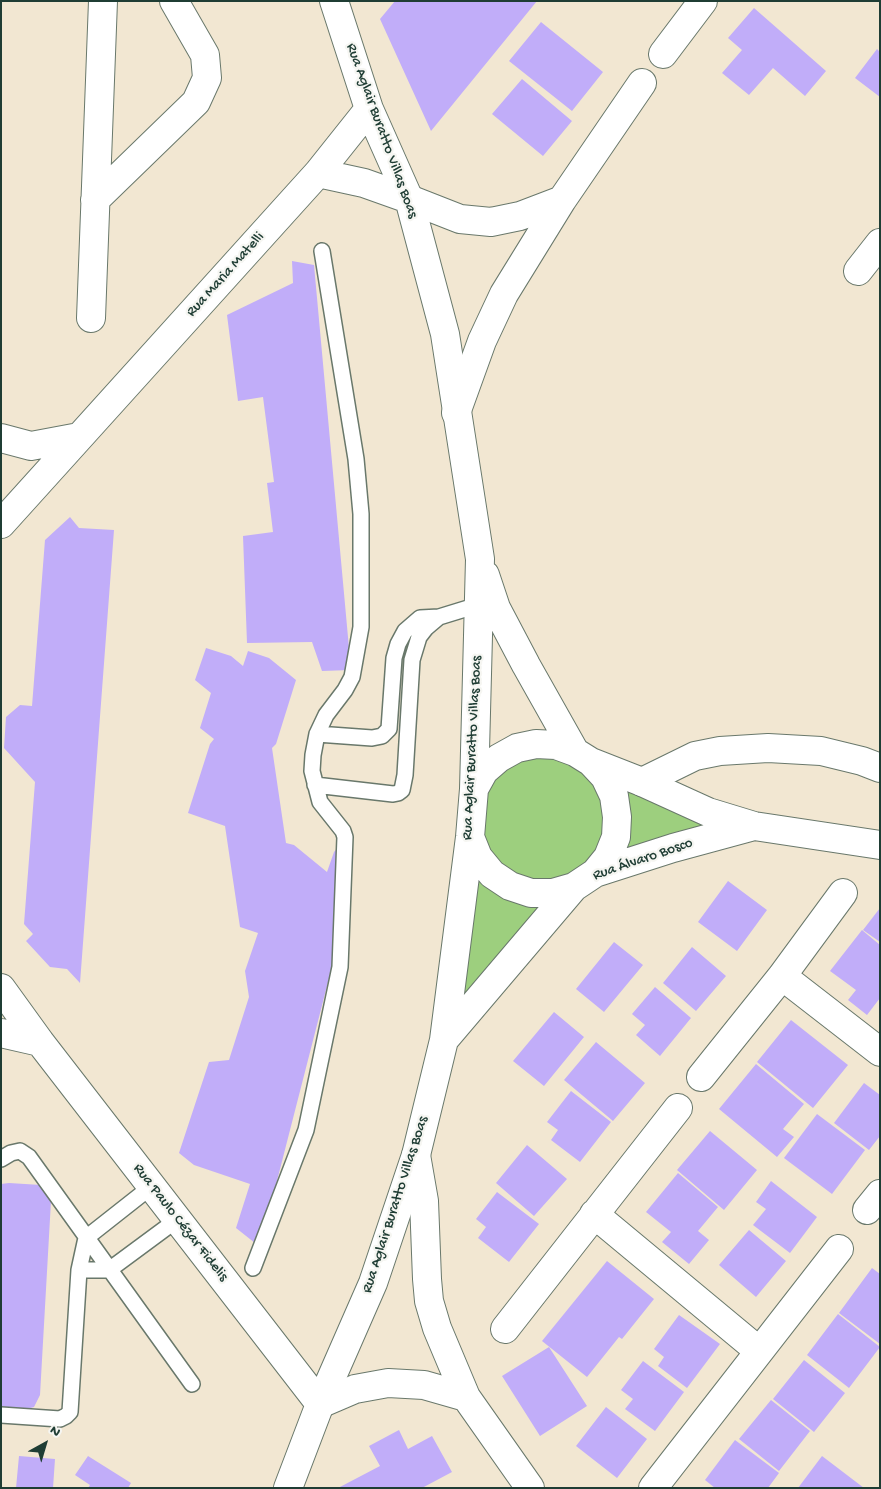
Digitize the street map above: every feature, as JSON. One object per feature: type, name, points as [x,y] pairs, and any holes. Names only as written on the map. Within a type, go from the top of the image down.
[{"type":"main road","points":[[91,318],[103,1]]},
{"type":"main road","points":[[95,200],[196,102],[207,78],[205,55],[174,1]]},
{"type":"main road","points":[[664,54],[704,1]]},
{"type":"main road","name":"Rua Aglair Buratto Villas Boas","points":[[288,1488],[320,1404],[373,1283],[416,1155],[444,1040],[470,837],[474,789],[480,559],[444,334],[408,199],[369,109],[335,2]]},
{"type":"main road","points":[[456,413],[482,341],[504,294],[562,200],[642,84]]},
{"type":"main road","name":"Rua Maria Matelli","points":[[1,524],[318,173],[369,109]]},
{"type":"main road","points":[[318,173],[364,183],[460,219],[491,222],[520,216],[562,200]]},
{"type":"main road","points":[[858,271],[880,243]]},
{"type":"main road","points":[[1,438],[31,446],[79,437]]},
{"type":"main road","points":[[444,1040],[584,880],[608,857],[616,837],[618,817],[614,796],[605,777],[583,757],[526,665],[496,608],[480,559]]},
{"type":"main road","name":"Rua Álvaro Bosco","points":[[474,789],[484,772],[499,758],[517,748],[536,744],[556,745],[708,812],[754,826],[880,845]]},
{"type":"main road","points":[[642,782],[695,756],[768,748],[821,751],[862,761],[880,768]]},
{"type":"main road","name":"Rua Álvaro Bosco","points":[[470,837],[478,857],[492,874],[510,886],[531,893],[553,893],[674,848],[754,826]]},
{"type":"main road","points":[[701,1077],[782,976],[843,893]]},
{"type":"main road","points":[[782,976],[880,1052]]},
{"type":"main road","name":"Rua Paulo Cézar Fidelis","points":[[1,988],[40,1042],[320,1404]]},
{"type":"main road","points":[[1,1033],[40,1042]]},
{"type":"main road","points":[[505,1329],[678,1108]]},
{"type":"main road","points":[[416,1155],[424,1201],[426,1279],[429,1301],[437,1328],[466,1397],[530,1488]]},
{"type":"main road","points":[[594,1214],[759,1352]]},
{"type":"main road","points":[[653,1488],[839,1249]]},
{"type":"main road","points":[[320,1404],[355,1389],[388,1384],[424,1385],[466,1397]]},
{"type":"lane","points":[[253,1268],[306,1130],[340,967],[345,837],[343,830],[320,802],[312,771],[317,734],[329,709],[345,690],[352,677],[361,627],[361,514],[356,459],[322,251]]},
{"type":"lane","points":[[317,734],[372,738],[382,736],[390,729],[394,658],[398,644],[405,631],[413,622],[420,618],[439,617],[478,605]]},
{"type":"lane","points":[[315,785],[394,794],[402,790],[412,660],[419,637],[439,617]]},
{"type":"lane","points":[[394,658],[412,660]]},
{"type":"lane","points":[[1,1159],[11,1153],[20,1151],[29,1156],[192,1384]]},
{"type":"lane","points":[[1,1415],[60,1419],[70,1412],[79,1270],[86,1238],[152,1186]]},
{"type":"lane","points":[[79,1270],[109,1270],[178,1219]]},
{"type":"green space","points":[[558,755],[595,779],[609,821],[594,862],[556,884],[513,878],[484,848],[478,807],[486,787],[516,759]]},
{"type":"green space","points":[[613,777],[730,826],[611,860]]},
{"type":"green space","points":[[476,865],[556,899],[455,1014]]},
{"type":"building","points":[[395,1],[537,1],[431,131],[380,19]]},
{"type":"building","points":[[754,8],[826,71],[805,96],[773,68],[749,95],[722,73],[742,50],[728,38]]},
{"type":"building","points":[[541,22],[603,72],[572,111],[509,61]]},
{"type":"building","points":[[877,49],[880,52],[880,97],[855,78]]},
{"type":"building","points":[[522,79],[572,121],[543,156],[492,114]]},
{"type":"building","points":[[292,261],[314,265],[351,670],[322,671],[312,642],[247,643],[243,536],[273,532],[267,483],[274,482],[263,397],[238,401],[227,315],[293,283]]},
{"type":"building","points":[[70,517],[79,528],[114,530],[80,983],[67,969],[50,967],[26,941],[33,934],[24,924],[35,782],[4,748],[6,717],[20,705],[32,706],[45,540]]},
{"type":"building","points":[[206,648],[231,656],[243,666],[248,651],[269,658],[296,680],[276,744],[272,748],[286,843],[294,845],[327,872],[334,852],[343,841],[338,943],[260,1247],[236,1228],[250,1184],[194,1165],[179,1153],[209,1062],[229,1060],[249,997],[245,971],[258,933],[240,927],[225,826],[188,813],[210,744],[214,739],[200,728],[211,693],[195,680]]},
{"type":"building","points":[[728,881],[767,910],[737,951],[698,922]]},
{"type":"building","points":[[880,908],[880,942],[863,930]]},
{"type":"building","points":[[862,930],[880,945],[880,998],[867,1015],[848,1000],[856,990],[830,971]]},
{"type":"building","points":[[614,942],[643,965],[604,1012],[576,989]]},
{"type":"building","points":[[692,947],[726,976],[696,1011],[663,983]]},
{"type":"building","points":[[655,987],[691,1018],[660,1056],[636,1035],[645,1025],[632,1014]]},
{"type":"building","points":[[554,1012],[584,1037],[544,1086],[513,1061]]},
{"type":"building","points":[[791,1020],[848,1065],[813,1108],[757,1062]]},
{"type":"building","points":[[596,1042],[645,1083],[613,1121],[564,1080]]},
{"type":"building","points":[[756,1064],[804,1104],[783,1129],[794,1137],[777,1157],[719,1109]]},
{"type":"building","points":[[864,1083],[880,1095],[880,1136],[869,1150],[834,1123]]},
{"type":"building","points":[[571,1091],[611,1122],[580,1162],[551,1140],[558,1130],[547,1122]]},
{"type":"building","points":[[817,1114],[865,1150],[832,1194],[784,1158]]},
{"type":"building","points":[[710,1131],[757,1170],[724,1210],[677,1170]]},
{"type":"building","points":[[527,1145],[567,1179],[534,1216],[496,1183]]},
{"type":"building","points":[[678,1173],[718,1207],[698,1231],[709,1240],[689,1264],[662,1242],[671,1232],[646,1212]]},
{"type":"building","points":[[771,1181],[817,1217],[790,1253],[753,1225],[766,1209],[756,1202]]},
{"type":"building","points":[[1,1184],[41,1185],[51,1201],[40,1395],[34,1407],[24,1410],[1,1409]]},
{"type":"building","points":[[497,1192],[539,1224],[509,1262],[478,1238],[486,1227],[476,1219]]},
{"type":"building","points":[[749,1230],[786,1261],[756,1297],[719,1265]]},
{"type":"building","points":[[607,1261],[654,1299],[622,1339],[619,1337],[587,1377],[542,1341]]},
{"type":"building","points":[[872,1268],[880,1274],[880,1344],[839,1313]]},
{"type":"building","points":[[838,1314],[880,1347],[849,1388],[807,1355]]},
{"type":"building","points":[[679,1315],[720,1344],[687,1388],[658,1366],[664,1357],[654,1349]]},
{"type":"building","points":[[549,1347],[587,1406],[540,1436],[502,1376]]},
{"type":"building","points":[[804,1360],[845,1393],[814,1432],[773,1399]]},
{"type":"building","points":[[643,1361],[684,1392],[655,1431],[625,1409],[633,1399],[621,1390]]},
{"type":"building","points":[[771,1400],[810,1431],[779,1471],[739,1439]]},
{"type":"building","points":[[606,1407],[647,1439],[617,1478],[576,1446]]},
{"type":"building","points":[[399,1430],[408,1449],[432,1436],[452,1472],[422,1488],[338,1488],[380,1466],[369,1446]]},
{"type":"building","points":[[735,1440],[779,1473],[768,1488],[715,1488],[705,1480]]},
{"type":"building","points":[[19,1456],[55,1459],[53,1488],[16,1488]]},
{"type":"building","points":[[88,1456],[131,1483],[128,1488],[88,1488],[90,1485],[75,1475]]},
{"type":"building","points":[[822,1456],[864,1488],[798,1488]]}]
